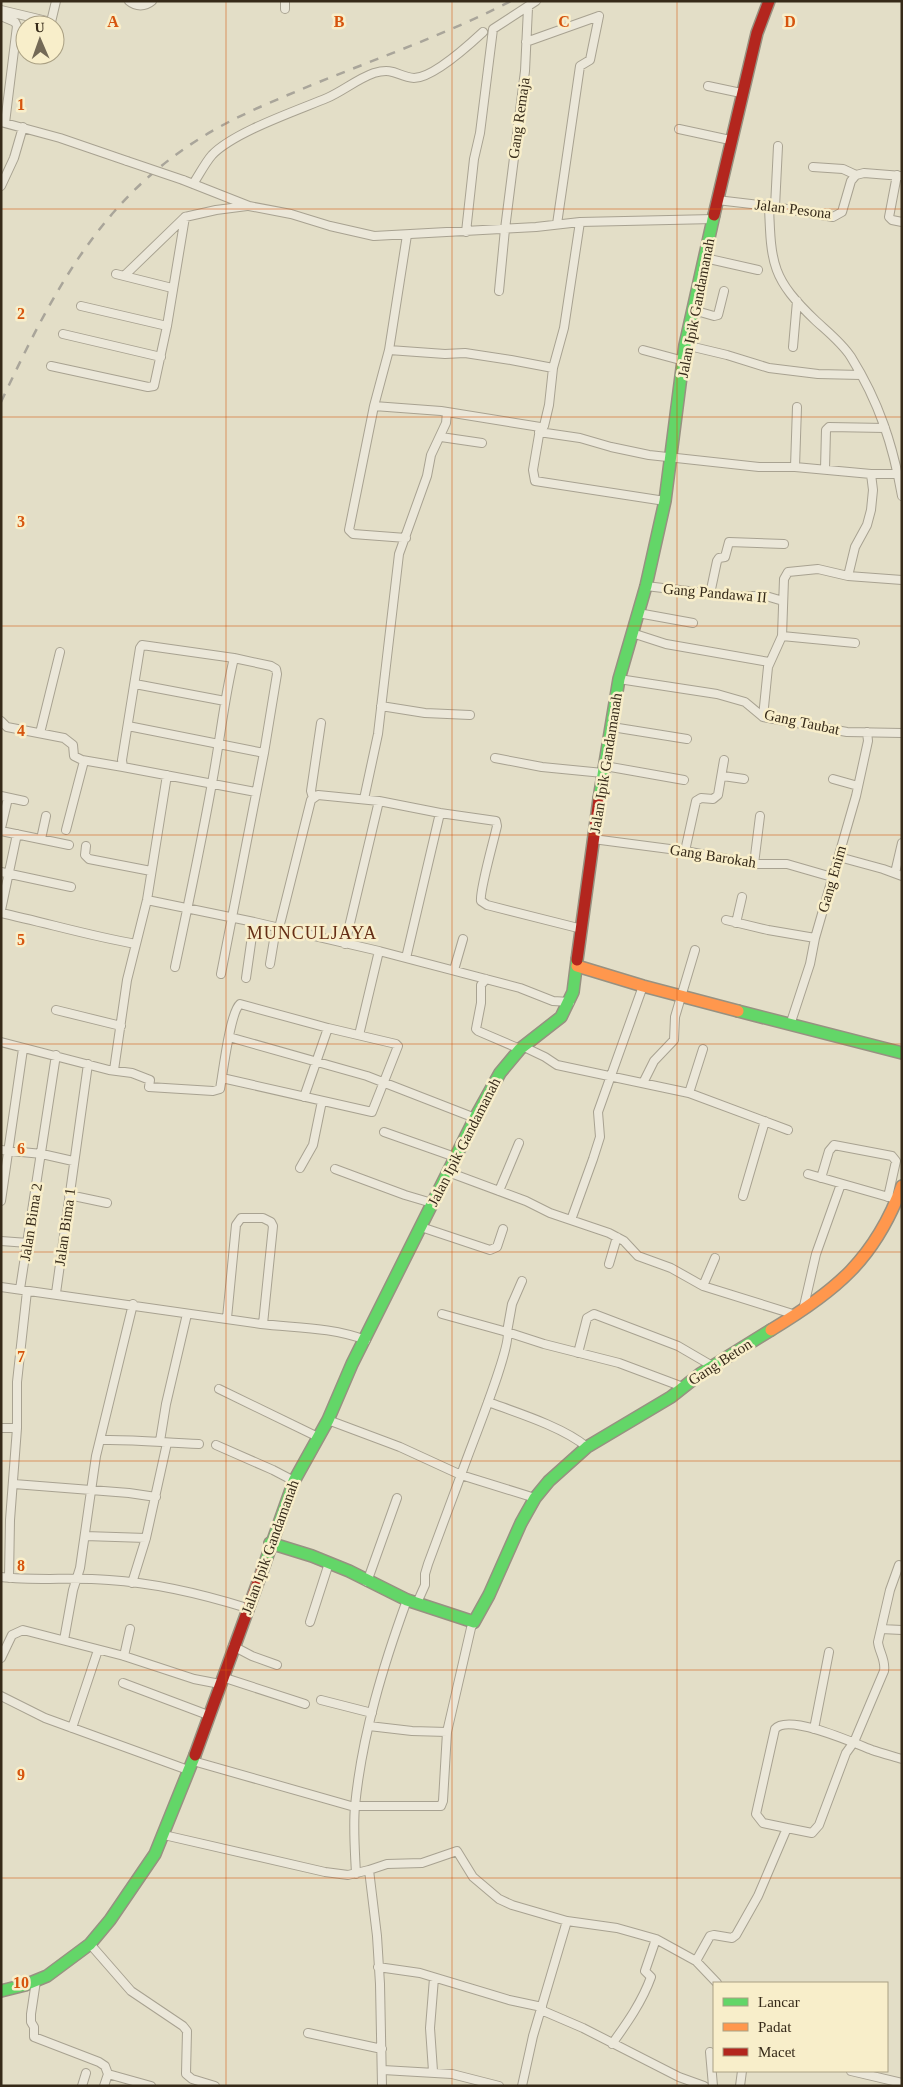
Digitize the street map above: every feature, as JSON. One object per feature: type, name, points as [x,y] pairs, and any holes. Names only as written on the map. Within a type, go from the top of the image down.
[{"type":"street","points":[[1,10],[51,22],[56,1]]},
{"type":"street","points":[[130,1],[139,6],[148,5],[152,1]]},
{"type":"street","points":[[466,232],[473,167],[480,133],[493,29],[528,8],[536,1]]},
{"type":"street","name":"Jalan Ipik Gandamanah","points":[[1,1991],[47,1976],[90,1944],[110,1920],[147,1867],[164,1835],[248,1608],[270,1542],[294,1481],[328,1420],[352,1364],[366,1340],[474,1118],[500,1073],[522,1048],[561,1017],[570,1002],[575,986],[593,840],[619,678],[646,586],[665,502],[685,345],[741,93],[757,33],[769,1]]},
{"type":"street","name":"Gang Remaja","points":[[500,291],[505,229],[525,71],[528,8]]},
{"type":"street","points":[[1,16],[15,22],[17,26],[3,122],[60,138],[183,180],[249,206],[290,214],[374,236],[452,231],[466,232],[580,222],[714,219]]},
{"type":"street","points":[[526,42],[599,16],[590,60],[580,66],[558,224]]},
{"type":"street","points":[[193,184],[212,155],[232,141],[270,122],[330,97],[356,81],[373,74],[387,70],[414,78],[422,76],[456,56],[483,32]]},
{"type":"street","points":[[708,86],[741,93]]},
{"type":"street","points":[[1,186],[8,174],[24,127]]},
{"type":"street","points":[[678,129],[730,140]]},
{"type":"street","points":[[778,146],[772,207],[771,246],[774,265],[784,286],[846,351],[861,375],[873,397],[885,428],[892,449],[902,496]]},
{"type":"street","points":[[813,168],[843,169],[856,175],[864,173],[899,176],[889,214],[892,220],[902,222]]},
{"type":"street","name":"Jalan Pesona","points":[[717,200],[833,217],[842,212],[851,181],[856,175]]},
{"type":"street","points":[[172,288],[120,274],[185,217],[216,210],[249,206]]},
{"type":"street","points":[[51,366],[151,387],[155,384],[168,326],[172,288],[185,217]]},
{"type":"street","points":[[580,222],[564,328],[552,368],[546,424],[539,430],[533,470],[536,481],[665,502]]},
{"type":"street","points":[[406,538],[353,534],[349,530],[374,406],[389,350],[407,235]]},
{"type":"street","points":[[705,258],[758,270]]},
{"type":"street","points":[[693,310],[714,316],[718,315],[724,291]]},
{"type":"street","points":[[793,347],[797,301]]},
{"type":"street","points":[[80,306],[168,326]]},
{"type":"street","points":[[63,334],[162,357]]},
{"type":"street","points":[[685,345],[769,368],[818,374],[861,375]]},
{"type":"street","points":[[389,350],[445,354],[465,353],[552,368]]},
{"type":"street","points":[[644,350],[684,361]]},
{"type":"street","points":[[374,406],[447,412],[572,436],[630,451],[670,457],[759,467],[796,467],[871,474],[896,474]]},
{"type":"street","points":[[796,467],[797,407]]},
{"type":"street","points":[[364,799],[378,734],[399,554],[428,476],[431,455],[446,423],[447,412]]},
{"type":"street","points":[[825,469],[826,430],[828,427],[885,428]]},
{"type":"street","points":[[440,437],[482,443]]},
{"type":"street","points":[[848,576],[855,547],[867,525],[871,510],[873,490],[871,474]]},
{"type":"street","points":[[710,594],[717,561],[719,558],[725,557],[729,542],[784,544]]},
{"type":"street","points":[[763,717],[769,662],[782,636],[784,579],[788,572],[818,569],[848,576],[902,580]]},
{"type":"street","name":"Gang Pandawa II","points":[[646,586],[710,594],[766,596],[783,601]]},
{"type":"street","points":[[638,613],[693,623]]},
{"type":"street","points":[[632,633],[666,644],[769,662]]},
{"type":"street","points":[[782,636],[855,643]]},
{"type":"street","points":[[123,767],[122,760],[142,645],[234,658],[271,666],[277,671],[264,753],[221,974]]},
{"type":"street","points":[[40,733],[60,652]]},
{"type":"street","points":[[175,967],[212,783],[234,658]]},
{"type":"street","name":"Gang Taubat","points":[[619,678],[695,689],[738,700],[751,705],[763,717],[847,732],[902,733]]},
{"type":"street","points":[[135,684],[225,701]]},
{"type":"street","points":[[381,706],[470,716]]},
{"type":"street","points":[[2,723],[69,740],[73,745],[74,756],[84,760],[256,792]]},
{"type":"street","points":[[270,964],[274,940],[279,928],[313,798],[310,791],[321,723]]},
{"type":"street","points":[[128,726],[264,753]]},
{"type":"street","points":[[612,727],[687,738]]},
{"type":"street","name":"Gang Enim","points":[[790,1024],[810,964],[815,938],[858,786],[868,741],[867,732]]},
{"type":"street","points":[[495,758],[542,767],[604,769],[684,780]]},
{"type":"street","points":[[66,830],[84,760]]},
{"type":"street","points":[[685,851],[696,801],[701,798],[710,800],[716,798],[723,776],[724,760]]},
{"type":"street","points":[[114,1070],[122,1026],[127,980],[147,900],[167,775]]},
{"type":"street","points":[[723,776],[744,779]]},
{"type":"street","points":[[833,779],[858,786]]},
{"type":"street","points":[[313,798],[318,795],[364,799],[497,822],[490,859],[480,893],[481,901],[582,929]]},
{"type":"street","points":[[24,801],[4,797],[1,829],[69,845]]},
{"type":"street","points":[[345,944],[379,801]]},
{"type":"street","points":[[406,958],[440,813]]},
{"type":"street","points":[[41,839],[46,816]]},
{"type":"street","points":[[754,864],[760,816]]},
{"type":"street","points":[[17,834],[5,873],[1,912],[69,928],[84,934],[136,944]]},
{"type":"street","name":"Gang Barokah","points":[[593,840],[685,851],[754,864],[787,864],[832,877]]},
{"type":"street","points":[[839,857],[856,860],[898,875],[902,843]]},
{"type":"street","points":[[86,846],[85,856],[89,859],[151,871]]},
{"type":"street","points":[[5,873],[71,887]]},
{"type":"street","points":[[736,923],[742,898]]},
{"type":"street","points":[[147,900],[232,917],[379,951],[520,988],[553,1001],[570,1002]]},
{"type":"street","points":[[726,920],[815,938]]},
{"type":"street","points":[[246,978],[254,922]]},
{"type":"street","points":[[454,970],[463,939]]},
{"type":"street","points":[[643,1083],[654,1061],[674,1040],[674,1023],[695,950]]},
{"type":"street","points":[[359,1035],[379,951]]},
{"type":"street","points":[[577,966],[643,986],[902,1053]]},
{"type":"street","points":[[486,979],[482,985],[476,1029],[478,1032],[545,1057],[557,1066],[689,1093],[788,1130]]},
{"type":"street","points":[[571,1220],[600,1137],[598,1112],[643,986]]},
{"type":"street","points":[[1,1042],[22,1049],[132,1073],[150,1080],[149,1087],[160,1089],[218,1090],[236,1008],[240,1004],[398,1046],[372,1112],[222,1078]]},
{"type":"street","points":[[56,1010],[122,1026]]},
{"type":"street","points":[[304,1097],[328,1028]]},
{"type":"street","points":[[229,1037],[316,1060],[383,1082],[474,1118]]},
{"type":"street","points":[[1,1201],[4,1151],[22,1049]]},
{"type":"street","points":[[689,1093],[703,1049]]},
{"type":"street","name":"Jalan Bima 2","points":[[5,1577],[14,1484],[17,1382],[23,1290],[28,1243],[56,1056]]},
{"type":"street","name":"Jalan Bima 1","points":[[56,1293],[88,1064]]},
{"type":"street","points":[[300,1168],[313,1145],[322,1101]]},
{"type":"street","points":[[743,1196],[765,1121]]},
{"type":"street","points":[[384,1132],[455,1157]]},
{"type":"street","points":[[499,1191],[518,1142]]},
{"type":"street","points":[[808,1174],[821,1178],[841,1184],[893,1199],[896,1161],[892,1156],[834,1145],[829,1151],[821,1178]]},
{"type":"street","points":[[4,1151],[42,1154],[73,1161]]},
{"type":"street","points":[[335,1169],[432,1203]]},
{"type":"street","points":[[448,1172],[617,1237],[638,1256],[671,1268],[703,1286],[796,1314]]},
{"type":"street","points":[[804,1306],[816,1254],[841,1184]]},
{"type":"street","name":"Gang Beton","points":[[474,1622],[489,1595],[520,1523],[535,1498],[549,1481],[587,1447],[671,1397],[700,1374],[714,1367],[796,1314],[804,1306],[829,1292],[858,1266],[884,1229],[893,1199],[902,1186]]},
{"type":"street","points":[[70,1195],[107,1203]]},
{"type":"street","points":[[227,1318],[236,1225],[240,1218],[263,1218],[271,1222],[273,1226],[262,1324]]},
{"type":"street","points":[[421,1227],[490,1250],[497,1247],[502,1229]]},
{"type":"street","points":[[610,1264],[617,1237]]},
{"type":"street","points":[[1,1241],[28,1243]]},
{"type":"street","points":[[703,1286],[716,1258]]},
{"type":"street","points":[[356,1874],[355,1807],[363,1743],[386,1657],[412,1601],[425,1585],[425,1574],[428,1564],[509,1341],[507,1332],[512,1304],[522,1281]]},
{"type":"street","points":[[1,1287],[56,1293],[262,1324],[340,1331],[366,1340]]},
{"type":"street","points":[[64,1640],[85,1536],[90,1491],[100,1440],[133,1304]]},
{"type":"street","points":[[132,1583],[156,1498],[164,1442],[166,1404],[187,1314]]},
{"type":"street","points":[[442,1314],[619,1363],[682,1388]]},
{"type":"street","points":[[578,1353],[588,1318],[594,1314],[678,1346],[714,1367]]},
{"type":"street","points":[[219,1389],[318,1437]]},
{"type":"street","points":[[488,1402],[555,1428],[587,1447]]},
{"type":"street","points":[[328,1420],[400,1447],[461,1475],[535,1498]]},
{"type":"street","points":[[1,1428],[17,1428]]},
{"type":"street","points":[[100,1440],[138,1439],[199,1444]]},
{"type":"street","points":[[216,1445],[294,1481]]},
{"type":"street","points":[[14,1484],[129,1493],[156,1498]]},
{"type":"street","points":[[367,1582],[397,1498]]},
{"type":"street","points":[[85,1536],[146,1538]]},
{"type":"street","points":[[1,1696],[45,1718],[72,1728],[190,1765],[355,1807],[441,1806],[443,1801],[447,1732],[474,1622],[412,1601],[367,1582],[349,1571],[270,1542]]},
{"type":"street","points":[[310,1622],[329,1563]]},
{"type":"street","points":[[899,1565],[890,1590],[878,1648],[885,1664],[884,1671],[854,1742],[846,1753],[815,1832],[763,1823],[756,1814],[775,1729],[784,1724],[814,1729],[854,1742],[870,1749],[902,1759]]},
{"type":"street","points":[[5,1577],[77,1580],[108,1579],[162,1586],[207,1595],[248,1608]]},
{"type":"street","points":[[124,1656],[130,1629]]},
{"type":"street","points":[[881,1629],[902,1630]]},
{"type":"street","points":[[1,1658],[12,1635],[23,1630],[124,1656],[194,1679],[221,1681],[305,1704]]},
{"type":"street","points":[[234,1646],[252,1656],[277,1665]]},
{"type":"street","points":[[72,1728],[98,1650]]},
{"type":"street","points":[[814,1729],[829,1652]]},
{"type":"street","points":[[123,1683],[208,1715]]},
{"type":"street","points":[[321,1700],[372,1712]]},
{"type":"street","points":[[369,1726],[412,1731],[447,1732]]},
{"type":"street","points":[[696,1961],[710,1936],[732,1938],[736,1935],[758,1896],[787,1828]]},
{"type":"street","points":[[164,1835],[230,1849],[303,1868],[356,1874],[382,1864],[422,1863],[456,1851],[460,1854],[473,1877],[499,1899],[566,1925],[617,1928],[696,1961],[716,1982]]},
{"type":"street","points":[[368,1870],[377,1936],[383,2070],[382,2086]]},
{"type":"street","points":[[522,2086],[541,2009],[566,1925]]},
{"type":"street","points":[[90,1944],[131,1991],[183,2026],[187,2032],[186,2074],[192,2079],[215,2086]]},
{"type":"street","points":[[612,2044],[640,2003],[648,1986],[651,1977],[645,1971],[654,1945]]},
{"type":"street","points":[[378,1967],[420,1973],[541,2009],[583,2028],[679,2077],[704,2086]]},
{"type":"street","points":[[433,2072],[430,2028],[434,1978]]},
{"type":"street","points":[[36,1981],[30,2022],[34,2027],[34,2036],[105,2066],[108,2074],[104,2086]]},
{"type":"street","points":[[308,2033],[382,2049]]},
{"type":"street","points":[[710,2052],[713,2086]]},
{"type":"street","points":[[383,2070],[452,2074],[500,2086]]},
{"type":"street","points":[[740,2086],[742,2072]]},
{"type":"street","points":[[855,2072],[902,2083]]},
{"type":"street","points":[[82,2086],[86,2073]]},
{"type":"street","points":[[108,2074],[151,2086]]},
{"type":"railway","points":[[1,402],[42,319],[64,280],[88,244],[116,210],[147,179],[182,150],[223,125],[253,110],[433,37],[511,1]]},
{"type":"traffic: fast","points":[[599,799],[619,679],[646,586],[665,501],[685,345],[714,215]]},
{"type":"traffic: fast","points":[[265,1563],[294,1481],[328,1420],[352,1364],[475,1118],[500,1073],[520,1049],[561,1017],[573,992],[577,960]]},
{"type":"traffic: fast","points":[[738,1011],[902,1053]]},
{"type":"traffic: fast","points":[[270,1543],[312,1556],[349,1571],[407,1600],[474,1622],[489,1595],[521,1523],[535,1498],[549,1481],[587,1447],[671,1397],[700,1374],[771,1330]]},
{"type":"traffic: fast","points":[[1,1991],[25,1985],[47,1976],[90,1944],[110,1920],[155,1854],[195,1755]]},
{"type":"traffic: slow","points":[[577,966],[738,1011]]},
{"type":"traffic: slow","points":[[771,1330],[834,1287],[851,1271],[879,1234],[902,1186]]},
{"type":"traffic: jam","points":[[714,215],[757,33],[769,1]]},
{"type":"traffic: jam","points":[[577,960],[599,799]]},
{"type":"traffic: jam","points":[[195,1755],[265,1563]]},
{"type":"district","name":"MUNCULJAYA","points":[[312,933]]}]
